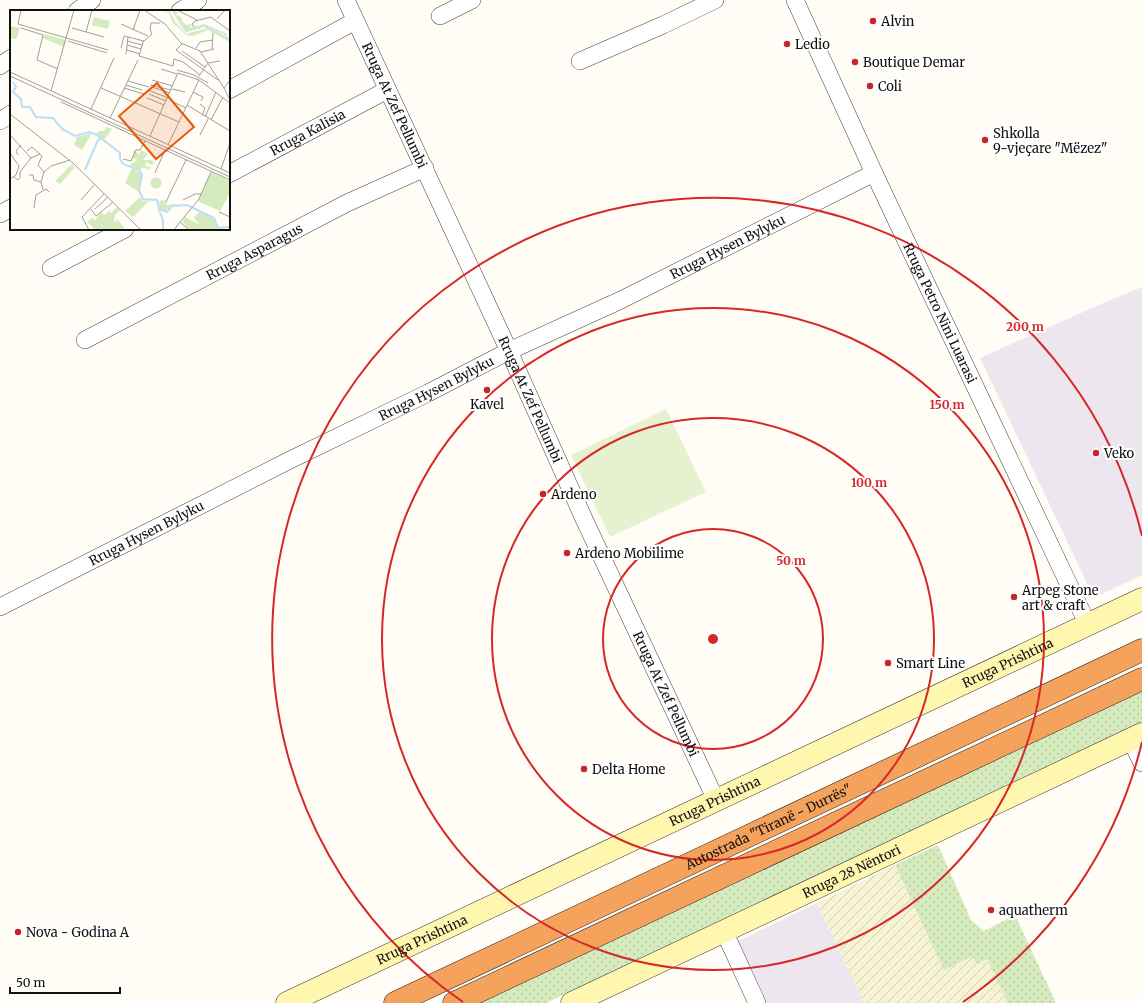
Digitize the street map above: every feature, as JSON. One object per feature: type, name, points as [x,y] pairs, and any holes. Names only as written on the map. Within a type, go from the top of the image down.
[{"type":"highway","name":"Autostrada \"Tiranë - Durrës\"","points":[[395,1003],[1142,650]]},
{"type":"highway","name":"Autostrada \"Tiranë - Durrës\"","points":[[454,1003],[1142,679]]},
{"type":"main road","name":"Rruga Prishtina","points":[[287,1003],[1142,599]]},
{"type":"main road","name":"Rruga 28 Nëntori","points":[[572,1003],[1136,737]]},
{"type":"street","points":[[78,10],[92,0]]},
{"type":"street","points":[[182,10],[198,0]]},
{"type":"street","name":"Rruga At Zef Pellumbi","points":[[346,0],[509,351],[584,519],[716,800]]},
{"type":"street","points":[[440,16],[472,0]]},
{"type":"street","points":[[580,61],[663,25],[715,0]]},
{"type":"street","name":"Rruga Petro Nini Luarasi","points":[[795,0],[874,173],[1088,625]]},
{"type":"street","points":[[230,89],[356,21]]},
{"type":"street","points":[[0,66],[10,59]]},
{"type":"street","name":"Rruga Kalisia","points":[[230,173],[387,90]]},
{"type":"street","points":[[0,121],[10,115]]},
{"type":"street","name":"Rruga Asparagus","points":[[86,340],[347,203],[425,168]]},
{"type":"street","name":"Rruga Hysen Bylyku","points":[[0,607],[509,351],[621,300],[874,173]]},
{"type":"street","points":[[0,214],[10,209]]},
{"type":"street","points":[[51,268],[123,230]]},
{"type":"street","points":[[1136,737],[1142,764]]},
{"type":"street","points":[[724,931],[757,1003]]},
{"type":"shaded area","points":[[1142,287],[1142,575],[1094,598],[980,358]]},
{"type":"shaded area","points":[[895,865],[944,969],[973,956],[987,959],[1008,1003],[864,1003],[817,903]]},
{"type":"shaded area","points":[[817,903],[864,1003],[767,1003],[738,941]]},
{"type":"green space","points":[[666,409],[706,492],[610,537],[571,455]]},
{"type":"green space","points":[[1142,688],[1142,722],[546,1003],[472,1003]]},
{"type":"green space","points":[[938,845],[971,920],[984,931],[1015,915],[1056,1003],[1008,1003],[987,959],[977,964],[973,956],[944,970],[895,865]]},
{"type":"place","name":"Alvin","points":[[873,21]]},
{"type":"place","name":"Ledio","points":[[787,44]]},
{"type":"place","name":"Boutique Demar","points":[[855,62]]},
{"type":"place","name":"Coli","points":[[870,86]]},
{"type":"place","name":"Shkolla 9-vjeçare \"Mëzez\"","points":[[985,140]]},
{"type":"place","name":"Kavel","points":[[487,390]]},
{"type":"place","name":"Veko","points":[[1096,453]]},
{"type":"place","name":"Ardeno","points":[[543,494]]},
{"type":"place","name":"Ardeno Mobilime","points":[[567,553]]},
{"type":"place","name":"Arpeg Stone art & craft","points":[[1014,597]]},
{"type":"place","name":"Smart Line","points":[[888,663]]},
{"type":"place","name":"Delta Home","points":[[584,769]]},
{"type":"place","name":"aquatherm","points":[[991,910]]},
{"type":"place","name":"Nova - Godina A","points":[[18,932]]}]
